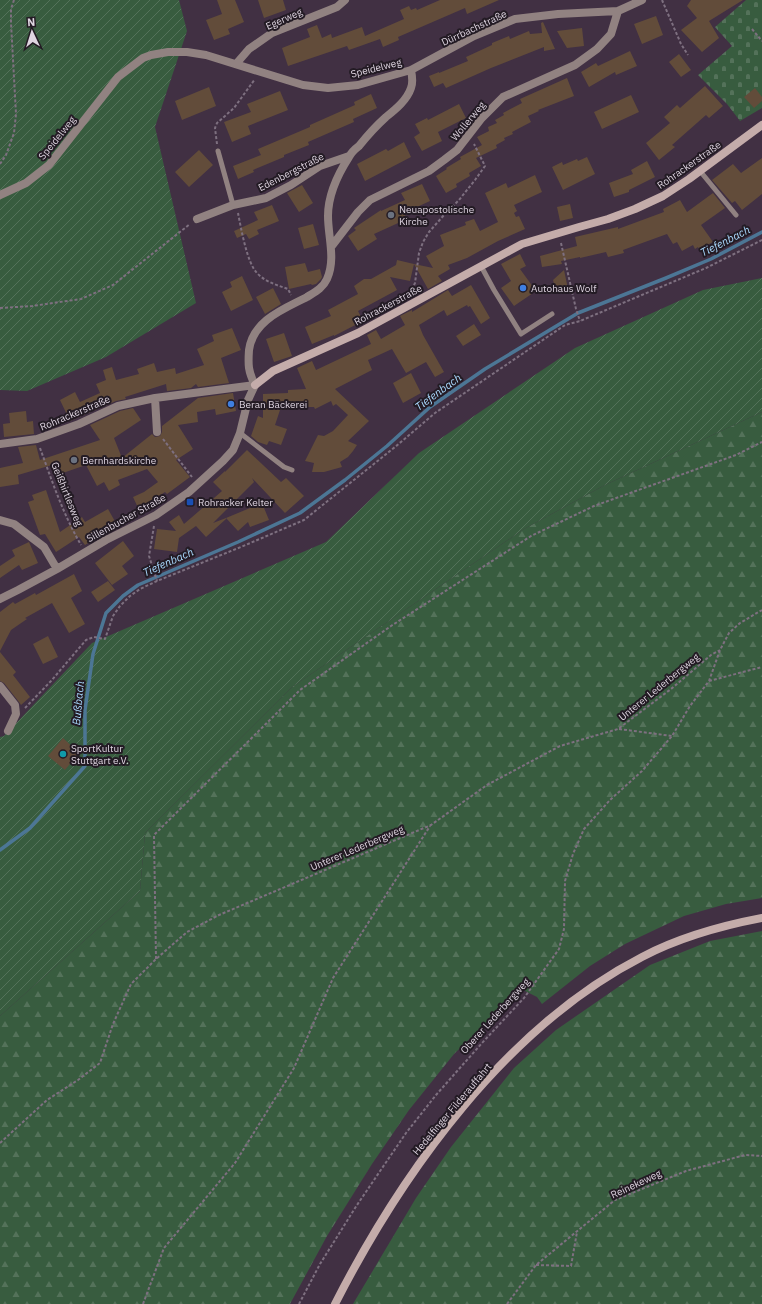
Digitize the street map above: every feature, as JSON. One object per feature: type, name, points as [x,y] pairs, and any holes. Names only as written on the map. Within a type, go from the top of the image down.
[{"type":"main road","name":"Rohrackerstraße","points":[[255,385],[273,371],[358,333],[522,244],[608,219],[663,196],[700,171],[762,125]]},
{"type":"main road","name":"Hedelfinger Filderauffahrt","points":[[335,1304],[367,1245],[396,1199],[442,1133],[498,1069],[543,1024],[609,976],[642,957],[672,943],[705,931],[762,918]]},
{"type":"street","name":"Egerweg","points":[[236,64],[249,49],[272,33],[337,8],[345,0]]},
{"type":"street","name":"Dürrbachstraße","points":[[411,70],[474,36],[514,20],[558,14],[618,11],[642,0]]},
{"type":"street","name":"Wollerweg","points":[[331,247],[358,212],[370,200],[429,171],[457,150],[480,119],[502,97],[575,65],[597,49],[611,34],[618,11]]},
{"type":"street","name":"Speidelweg","points":[[0,195],[26,183],[49,165],[118,77],[143,58],[168,52],[187,52],[206,55],[303,85],[328,88],[358,85],[411,70],[412,87],[404,101],[376,127],[349,156],[333,188],[328,203],[331,247],[330,267],[327,279],[322,287],[267,319],[257,328],[250,346],[248,361],[249,373],[255,385]]},
{"type":"street","name":"Edenbergstraße","points":[[197,219],[234,205],[266,198],[291,185],[320,166],[349,156]]},
{"type":"street","name":"Rohrackerstraße","points":[[0,444],[37,440],[79,424],[118,406],[156,398],[255,385]]},
{"type":"street","name":"Sillenbucher Straße","points":[[0,599],[86,553],[106,540],[156,515],[178,501],[233,450],[240,433],[248,400],[255,385]]},
{"type":"street","points":[[156,398],[157,432]]},
{"type":"street","points":[[0,520],[14,524],[44,547],[57,569]]},
{"type":"street","points":[[0,686],[15,705],[16,714],[8,732]]},
{"type":"lane","points":[[218,151],[234,205]]},
{"type":"lane","points":[[700,171],[736,215]]},
{"type":"lane","points":[[481,266],[494,290],[522,334],[552,314]]},
{"type":"lane","points":[[240,433],[284,467],[292,470]]},
{"type":"path","points":[[0,164],[6,155],[14,133],[16,114],[11,23],[11,9],[14,0]]},
{"type":"path","points":[[662,0],[681,44],[688,54]]},
{"type":"path","points":[[752,29],[762,41]]},
{"type":"path","points":[[218,151],[215,128],[217,123],[234,108],[260,72]]},
{"type":"path","points":[[393,314],[400,297],[412,289],[415,283],[419,253],[429,232],[459,200],[485,166],[469,135]]},
{"type":"path","points":[[234,205],[252,266],[265,280],[288,289],[294,304]]},
{"type":"path","points":[[0,308],[32,306],[81,299],[113,285],[197,219]]},
{"type":"path","points":[[559,232],[580,321]]},
{"type":"path","points":[[16,714],[23,711],[86,640],[94,637],[105,639],[113,616],[120,606],[135,593],[157,581],[304,520],[435,413],[565,325],[580,321],[706,268],[762,240]]},
{"type":"path","points":[[157,432],[198,484]]},
{"type":"path","name":"Geißhirtlesweg","points":[[37,440],[60,502],[71,527],[86,553]]},
{"type":"path","points":[[156,959],[154,835],[300,690],[398,622],[530,536],[594,506],[736,455],[762,442]]},
{"type":"path","points":[[156,515],[149,556],[157,581]]},
{"type":"path","name":"Unterer Lederbergweg","points":[[0,1143],[47,1100],[78,1080],[100,1063],[113,1024],[131,984],[156,959],[187,932],[219,914],[431,825],[487,785],[560,746],[618,729],[720,650],[729,633],[740,623],[762,610]]},
{"type":"path","name":"Oberer Lederbergweg","points":[[299,1304],[320,1264],[357,1205],[406,1132],[436,1095],[524,998],[558,949],[564,928],[565,881],[573,854],[584,829],[610,800],[642,771],[672,736],[690,706],[709,681],[720,650]]},
{"type":"path","points":[[709,681],[762,667]]},
{"type":"path","points":[[618,729],[672,736]]},
{"type":"path","points":[[143,1304],[164,1248],[235,1163],[294,1068],[333,978],[431,825]]},
{"type":"path","name":"Reinekeweg","points":[[507,1304],[536,1264],[615,1200],[686,1170],[745,1155],[762,1156]]},
{"type":"path","points":[[536,1264],[571,1266],[577,1231]]},
{"type":"green space","points":[[0,0],[179,0],[187,31],[155,127],[196,303],[106,357],[27,391],[0,390]]},
{"type":"green space","points":[[746,0],[762,0],[762,108],[740,121],[727,104],[698,75],[732,46],[715,27]]},
{"type":"green space","points":[[762,278],[762,412],[605,485],[524,529],[292,687],[145,833],[140,891],[0,1016],[0,737],[4,736],[92,643],[326,542],[419,453],[575,348],[703,290]]},
{"type":"green space","points":[[762,412],[762,898],[726,904],[684,916],[625,944],[590,966],[542,1004],[537,997],[521,989],[454,1054],[409,1110],[372,1164],[327,1236],[290,1304],[0,1304],[0,1016],[140,891],[145,833],[292,687],[524,529],[605,485]]},
{"type":"green space","points":[[762,931],[762,1304],[353,1304],[416,1198],[451,1147],[514,1068],[556,1030],[650,965],[710,941]]},
{"type":"building","points":[[217,0],[235,0],[244,22],[228,29],[230,34],[214,40],[206,20],[222,14]]},
{"type":"building","points":[[258,0],[283,0],[286,10],[264,18]]},
{"type":"building","points":[[440,0],[499,0],[467,14],[465,8],[398,37],[399,40],[383,47],[380,39],[349,50],[347,46],[288,66],[282,48],[310,37],[307,29],[317,25],[322,38],[331,34],[332,38],[362,27],[365,36],[404,19],[400,10],[409,6],[411,10],[416,8],[417,10]]},
{"type":"building","points":[[691,0],[743,0],[709,21],[719,38],[702,52],[681,30],[697,18],[687,6]]},
{"type":"building","points":[[656,16],[663,35],[642,44],[634,24]]},
{"type":"building","points":[[543,22],[555,49],[544,51],[544,47],[446,88],[443,83],[434,87],[429,76],[468,61],[466,57],[509,36],[510,39],[529,31],[530,34],[542,33],[541,23]]},
{"type":"building","points":[[582,28],[584,46],[567,48],[557,31]]},
{"type":"building","points":[[630,51],[637,66],[616,75],[615,72],[589,87],[581,72],[596,63],[598,66]]},
{"type":"building","points":[[679,54],[691,70],[681,77],[669,62]]},
{"type":"building","points":[[567,78],[574,96],[538,110],[539,111],[528,116],[531,122],[504,138],[505,140],[496,145],[497,148],[476,158],[481,166],[469,173],[470,176],[456,184],[457,187],[446,193],[436,176],[461,159],[460,157],[482,145],[477,137],[489,131],[488,127],[497,123],[495,120],[504,115],[503,113],[522,103],[520,99]]},
{"type":"building","points":[[705,86],[723,106],[709,118],[706,115],[672,145],[675,147],[659,160],[646,143],[670,123],[664,117],[677,105],[680,108]]},
{"type":"building","points":[[209,87],[216,106],[182,120],[175,101]]},
{"type":"building","points":[[755,88],[762,97],[762,101],[754,108],[744,97]]},
{"type":"building","points":[[280,91],[288,110],[248,126],[251,134],[232,142],[224,122],[251,112],[247,104]]},
{"type":"building","points":[[371,94],[377,108],[353,119],[354,122],[308,142],[309,145],[284,155],[284,157],[253,170],[254,172],[238,179],[233,166],[261,155],[258,149],[310,127],[310,125],[355,105],[354,102]]},
{"type":"building","points":[[631,95],[639,112],[602,129],[594,112]]},
{"type":"building","points":[[459,104],[466,118],[438,132],[442,141],[422,151],[414,137],[420,133],[415,124],[427,118],[428,120]]},
{"type":"building","points":[[404,142],[411,157],[365,181],[357,164],[386,149],[388,151]]},
{"type":"building","points":[[199,150],[213,165],[189,187],[175,172]]},
{"type":"building","points":[[587,157],[595,174],[563,190],[552,167],[562,162],[563,165],[577,159],[578,161]]},
{"type":"building","points":[[762,158],[762,194],[742,210],[735,201],[732,203],[712,180],[733,164],[741,173]]},
{"type":"building","points":[[647,161],[655,177],[629,190],[629,192],[614,197],[609,183],[633,174],[631,170]]},
{"type":"building","points":[[535,175],[542,192],[514,205],[517,211],[514,213],[516,217],[519,216],[525,229],[498,241],[467,258],[448,265],[450,269],[438,276],[442,281],[428,289],[414,264],[433,268],[426,256],[444,246],[440,235],[466,225],[465,222],[474,219],[480,231],[498,222],[485,193],[506,183],[508,188]]},
{"type":"building","points":[[422,184],[430,201],[404,213],[407,219],[374,234],[377,239],[358,251],[348,236],[356,230],[354,228],[381,210],[405,200],[401,193]]},
{"type":"building","points":[[302,185],[313,203],[299,212],[287,193]]},
{"type":"building","points":[[713,193],[725,208],[701,225],[713,242],[699,249],[698,247],[695,249],[693,245],[682,251],[677,242],[673,244],[667,234],[623,250],[624,253],[608,257],[606,252],[561,261],[562,264],[542,267],[540,256],[577,246],[575,237],[618,227],[618,229],[664,212],[663,209],[680,200],[687,212]]},
{"type":"building","points":[[570,204],[573,218],[560,221],[557,207]]},
{"type":"building","points":[[272,205],[279,221],[257,230],[259,234],[249,239],[246,234],[237,238],[234,231],[258,220],[254,212]]},
{"type":"building","points":[[313,224],[319,245],[304,249],[298,228]]},
{"type":"building","points":[[520,254],[526,266],[520,269],[536,291],[514,306],[501,288],[511,281],[501,264]]},
{"type":"building","points":[[397,260],[414,264],[410,281],[390,277],[397,290],[358,311],[363,321],[334,336],[312,344],[305,327],[331,316],[328,310],[358,294],[354,286],[364,279],[371,279],[396,265]]},
{"type":"building","points":[[305,263],[308,272],[320,269],[321,279],[316,284],[289,289],[285,267]]},
{"type":"building","points":[[564,270],[568,289],[556,291],[553,280]]},
{"type":"building","points":[[242,276],[253,300],[231,311],[222,292],[232,287],[230,282]]},
{"type":"building","points":[[471,285],[490,318],[481,324],[470,306],[468,307],[467,305],[447,316],[444,310],[419,325],[444,372],[435,377],[426,362],[406,373],[392,349],[368,360],[372,370],[335,389],[369,421],[348,441],[357,445],[348,457],[340,462],[342,467],[324,472],[312,472],[314,463],[305,461],[318,435],[324,436],[333,431],[348,415],[336,404],[333,406],[331,401],[315,409],[314,407],[286,407],[286,410],[280,410],[275,425],[287,429],[281,445],[269,441],[267,445],[258,442],[251,436],[258,416],[263,418],[263,394],[288,393],[288,390],[306,389],[297,368],[312,361],[316,370],[371,344],[367,335],[376,330],[381,339],[405,325],[400,316],[412,310],[412,312],[448,290],[452,296]]},
{"type":"building","points":[[273,288],[281,304],[265,314],[256,297]]},
{"type":"building","points":[[474,324],[481,335],[463,346],[456,336]]},
{"type":"building","points":[[232,328],[241,350],[221,358],[229,383],[198,387],[196,384],[191,388],[167,391],[166,384],[125,397],[126,399],[116,401],[70,421],[60,400],[75,392],[80,402],[100,393],[96,384],[106,380],[103,370],[112,367],[116,380],[139,374],[137,369],[154,363],[157,372],[175,368],[176,374],[204,365],[197,349],[214,341],[212,335]]},
{"type":"building","points":[[284,333],[292,356],[274,362],[266,339]]},
{"type":"building","points":[[411,373],[421,393],[403,403],[393,383]]},
{"type":"building","points":[[233,393],[236,411],[216,415],[215,409],[197,412],[198,422],[178,425],[193,449],[176,460],[190,477],[167,494],[165,492],[151,501],[153,504],[140,512],[133,497],[144,492],[158,482],[147,469],[118,480],[120,485],[109,491],[104,482],[97,486],[86,465],[60,474],[59,471],[55,472],[52,465],[18,475],[19,484],[0,487],[0,468],[23,463],[18,447],[36,445],[40,460],[100,440],[90,425],[120,411],[133,408],[141,420],[114,438],[122,458],[152,434],[155,437],[160,436],[162,426],[198,398]]},
{"type":"building","points":[[26,411],[27,422],[33,421],[34,434],[4,437],[3,424],[10,423],[9,413]]},
{"type":"building","points":[[247,450],[281,482],[286,478],[304,496],[285,513],[252,478],[254,482],[213,523],[226,519],[206,537],[196,526],[179,538],[177,552],[154,549],[157,529],[176,531],[169,522],[179,515],[184,524],[222,491],[213,482]]},
{"type":"building","points":[[46,490],[60,532],[82,517],[85,522],[108,509],[117,525],[95,537],[96,538],[85,545],[79,537],[56,552],[45,534],[40,535],[28,502],[34,500],[32,495]]},
{"type":"building","points":[[262,503],[269,520],[250,527],[248,522],[238,531],[226,518]]},
{"type":"building","points":[[123,541],[134,556],[122,566],[128,574],[112,585],[95,563]]},
{"type":"building","points":[[29,542],[38,563],[22,570],[19,565],[0,578],[0,566],[15,556],[12,550]]},
{"type":"building","points":[[74,574],[82,591],[71,598],[85,624],[69,633],[52,603],[25,618],[27,619],[11,630],[0,651],[0,612],[13,602],[15,604],[35,593],[36,595]]},
{"type":"building","points":[[108,581],[115,590],[98,602],[91,592]]},
{"type":"building","points":[[48,636],[58,657],[43,664],[33,644]]},
{"type":"building","points":[[0,652],[16,672],[13,675],[30,697],[21,705],[4,683],[0,681]]},
{"type":"building","name":"SportKultur Stuttgart e.V.","points":[[63,738],[79,753],[65,770],[48,756]]},
{"type":"waterway","name":"Tiefenbach","points":[[0,850],[30,828],[85,766],[85,710],[93,654],[106,613],[123,596],[138,585],[238,542],[300,513],[345,480],[387,446],[430,407],[485,369],[578,313],[711,259],[762,232]]},
{"type":"place","name":"Neuapostolische Kirche","points":[[391,215]]},
{"type":"place","name":"Autohaus Wolf","points":[[523,288]]},
{"type":"place","name":"Beran Bäckerei","points":[[231,404]]},
{"type":"place","name":"Bernhardskirche","points":[[74,460]]},
{"type":"place","name":"Rohracker Kelter","points":[[190,502]]},
{"type":"place","name":"SportKultur Stuttgart e.V.","points":[[63,754]]},
{"type":"water label","name":"Bußbach","points":[[78,703]]}]
